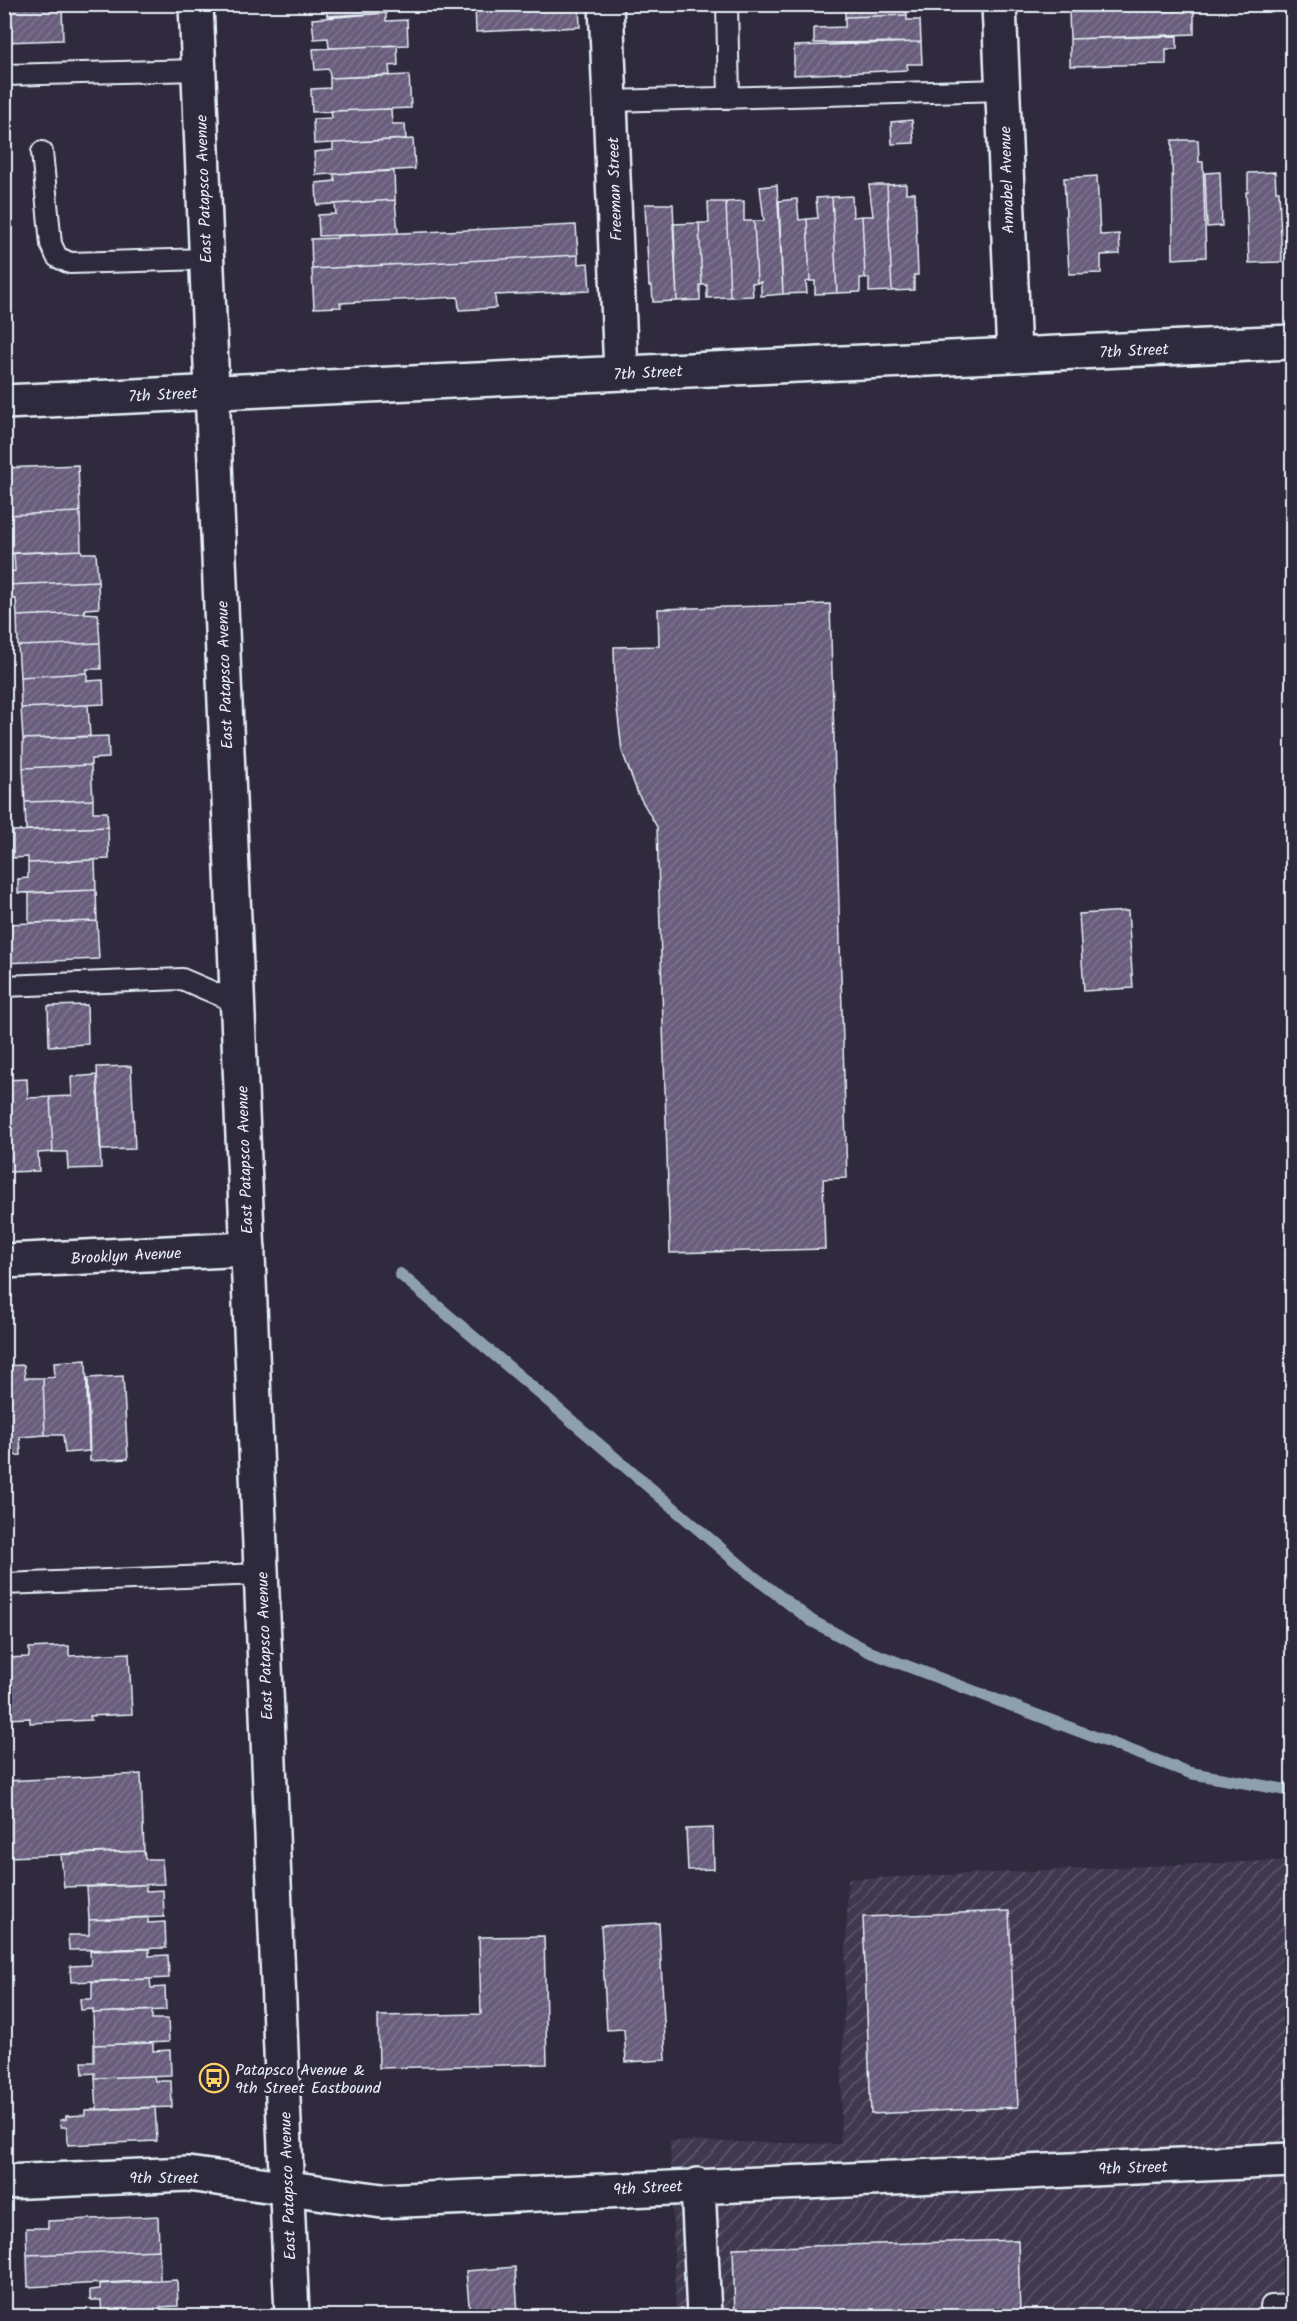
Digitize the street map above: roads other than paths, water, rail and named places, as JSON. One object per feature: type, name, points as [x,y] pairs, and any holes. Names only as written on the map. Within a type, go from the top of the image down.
[{"type":"street","name":"East Patapsco Avenue","points":[[196,4],[292,2316]]},
{"type":"street","name":"Freeman Street","points":[[606,4],[621,373]]},
{"type":"street","name":"Annabel Avenue","points":[[999,4],[1014,355]]},
{"type":"street","name":"7th Street","points":[[4,402],[1293,342]]},
{"type":"street","name":"Brooklyn Avenue","points":[[4,1261],[248,1249]]},
{"type":"street","name":"9th Street","points":[[4,2182],[188,2174],[382,2201],[1293,2160]]},
{"type":"street","points":[[698,2185],[704,2316]]},
{"type":"lane","points":[[727,4],[729,98]]},
{"type":"lane","points":[[4,75],[198,70]]},
{"type":"lane","points":[[610,101],[1003,90]]},
{"type":"lane","points":[[42,152],[51,244],[57,257],[70,263],[206,259]]},
{"type":"lane","points":[[4,986],[182,979],[238,1003]]},
{"type":"lane","points":[[4,1584],[261,1575]]},
{"type":"lane","points":[[1272,2306],[1293,2305]]},
{"type":"waterway","points":[[400,1274],[753,1576],[812,1621],[870,1652],[1190,1773],[1292,1791]]},
{"type":"place","name":"Patapsco Avenue & 9th Street Eastbound","points":[[214,2078]]}]
